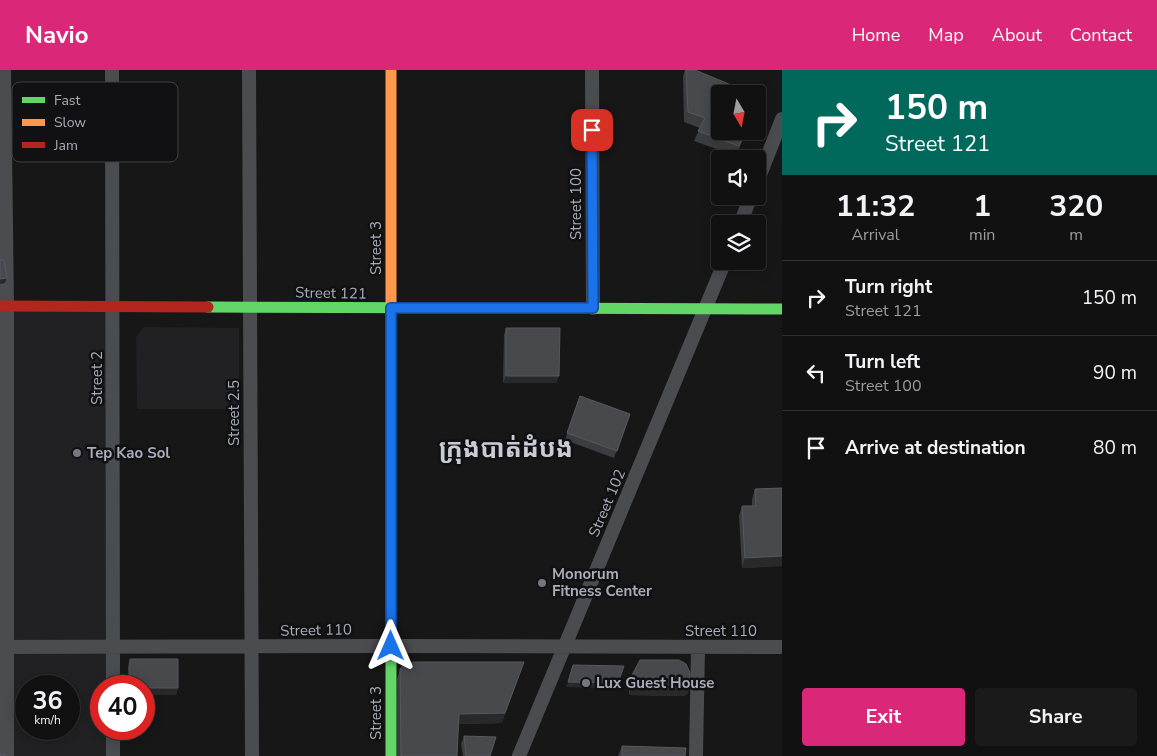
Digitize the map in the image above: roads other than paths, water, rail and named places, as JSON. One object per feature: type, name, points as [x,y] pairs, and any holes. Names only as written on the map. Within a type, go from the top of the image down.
[{"type":"street","points":[[4,70],[3,647],[7,756]]},
{"type":"street","name":"Street 2.5","points":[[249,70],[252,756]]},
{"type":"street","name":"Street 3","points":[[390,70],[391,756]]},
{"type":"street","name":"Street 100","points":[[592,70],[593,308]]},
{"type":"street","points":[[766,160],[782,119]]},
{"type":"street","name":"Street 2","points":[[112,162],[113,675]]},
{"type":"street","name":"Street 102","points":[[519,756],[721,270]]},
{"type":"street","name":"Street 121","points":[[4,306],[782,309]]},
{"type":"street","name":"Street 110","points":[[3,647],[782,647]]},
{"type":"street","points":[[696,756],[698,647]]},
{"type":"street","points":[[113,740],[113,756]]},
{"type":"place","name":"Tep Kao Sol","points":[[77,453]]},
{"type":"place","name":"Monorum Fitness Center","points":[[542,583]]},
{"type":"place","name":"Lux Guest House","points":[[586,683]]},
{"type":"district","name":"ក្រុងបាត់ដំបង","points":[[506,448]]}]
